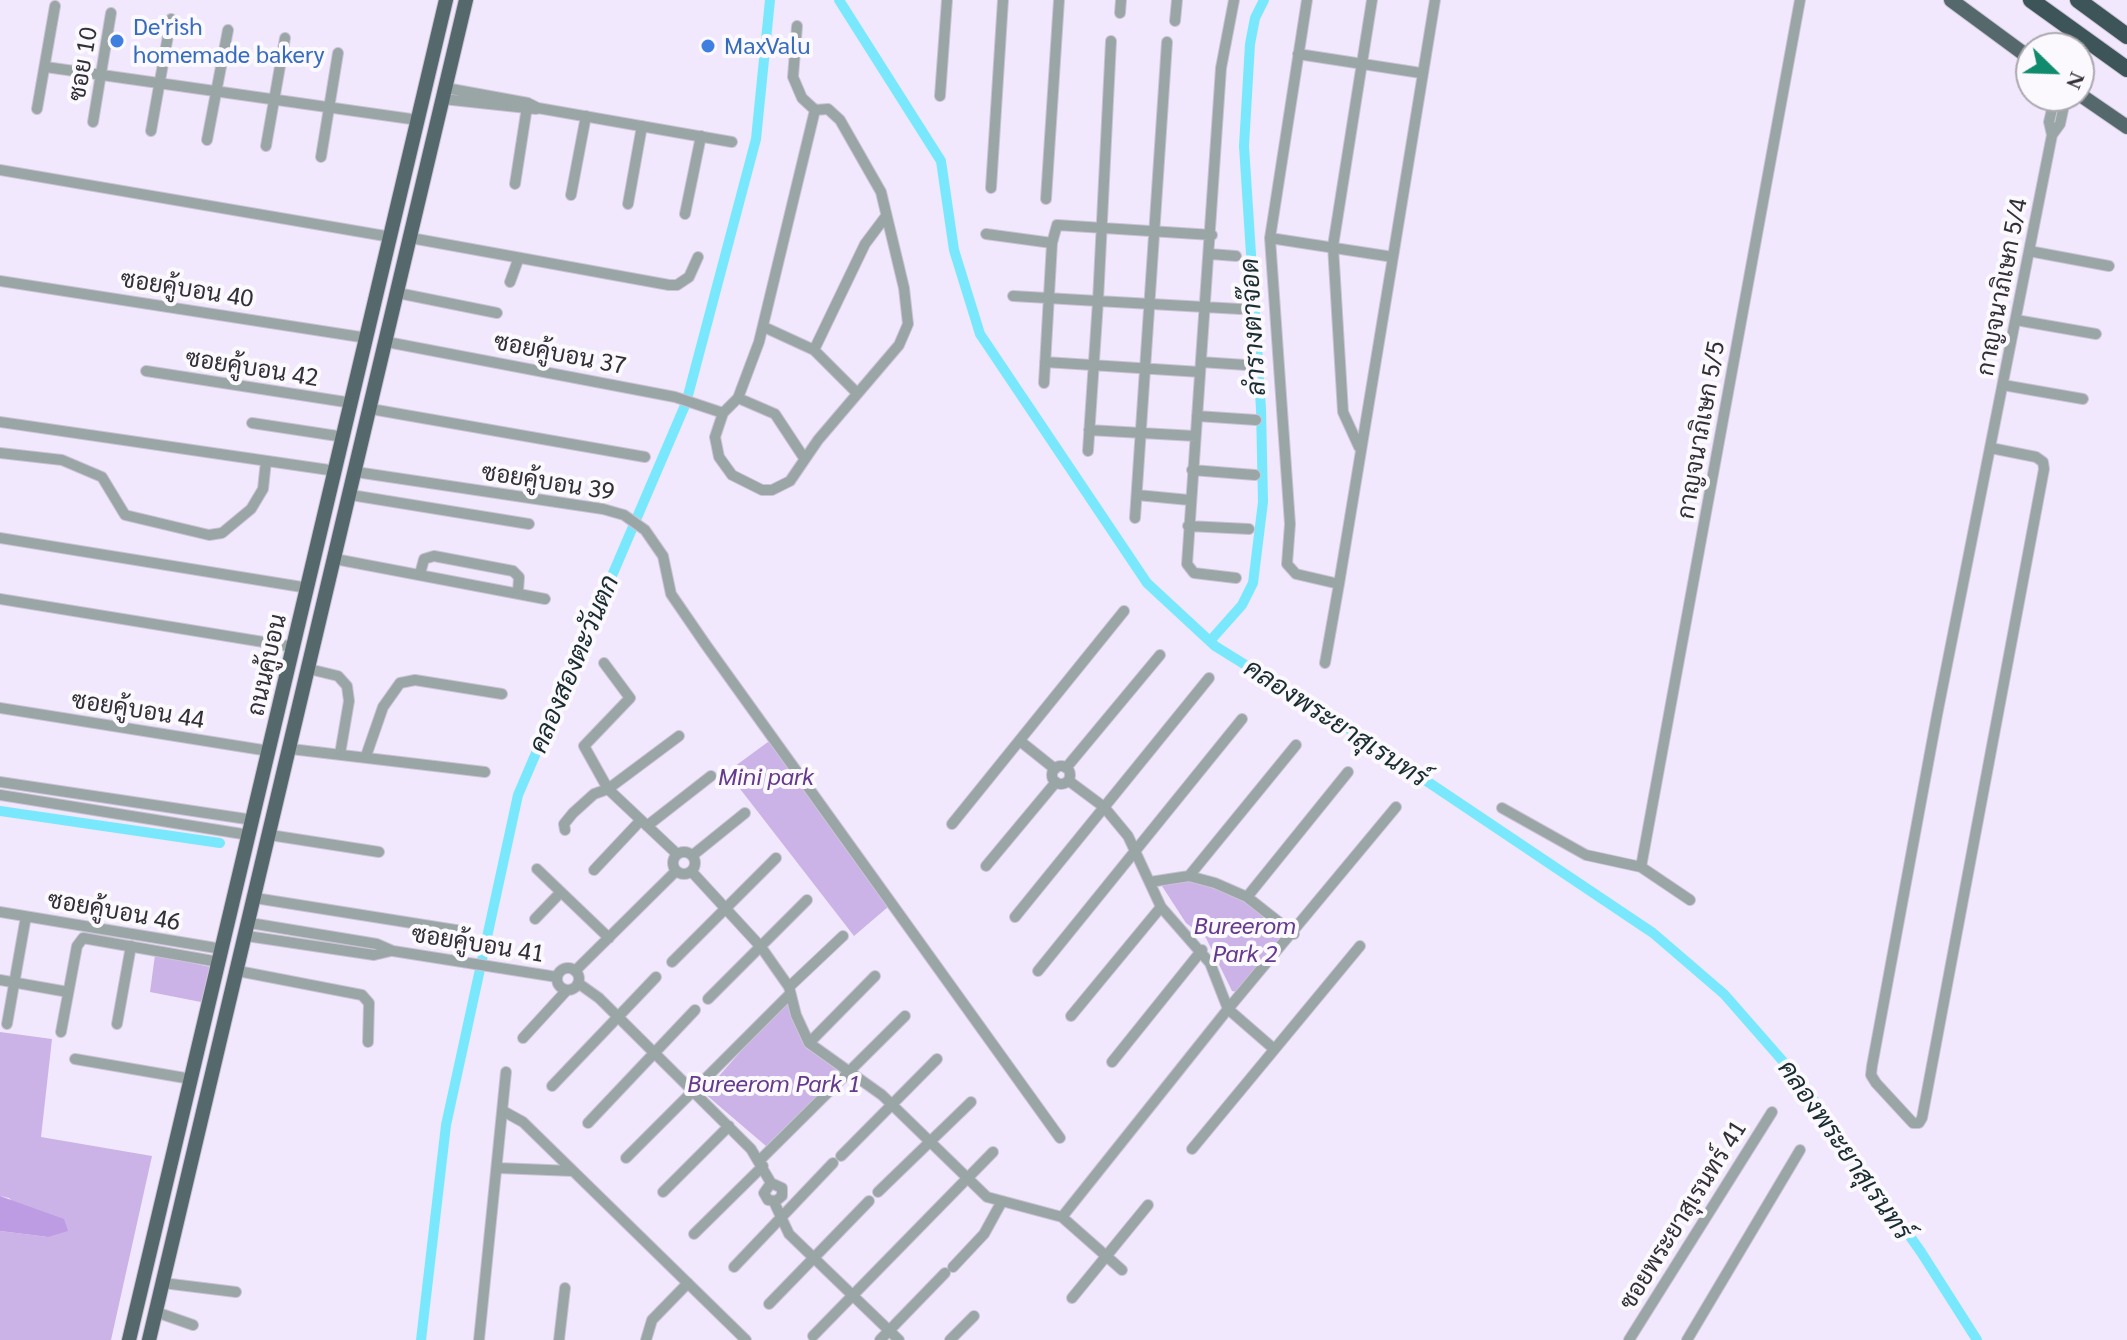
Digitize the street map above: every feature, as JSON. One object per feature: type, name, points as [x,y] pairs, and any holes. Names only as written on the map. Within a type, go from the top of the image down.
[{"type":"highway","points":[[2031,0],[2127,69]]},
{"type":"highway","points":[[2078,0],[2127,36]]},
{"type":"main road","name":"ถนนคู้บอน","points":[[129,1340],[446,0]]},
{"type":"main road","name":"ถนนคู้บอน","points":[[149,1340],[466,0]]},
{"type":"main road","points":[[1951,0],[2015,47]]},
{"type":"main road","points":[[2095,105],[2127,127]]},
{"type":"street","points":[[940,96],[947,0]]},
{"type":"street","points":[[991,188],[1003,0]]},
{"type":"street","points":[[1046,199],[1059,0]]},
{"type":"street","points":[[1120,13],[1121,0]]},
{"type":"street","points":[[1175,21],[1177,0]]},
{"type":"street","points":[[1234,0],[1221,68],[1212,235],[1189,500],[1188,569],[1200,574],[1236,578]]},
{"type":"street","points":[[1307,0],[1270,238],[1290,524],[1287,564],[1296,574],[1339,584]]},
{"type":"street","points":[[1360,448],[1343,412],[1333,246],[1372,0]]},
{"type":"street","points":[[1325,663],[1435,0]]},
{"type":"street","name":"กาญจนาภิเษก 5/5","points":[[1641,867],[1800,0]]},
{"type":"street","points":[[37,109],[55,6]]},
{"type":"street","name":"ซอย 10","points":[[93,122],[111,13]]},
{"type":"street","points":[[151,131],[171,19]]},
{"type":"street","points":[[797,26],[795,85],[802,98],[815,110],[828,109],[840,120],[875,179],[904,288],[908,324],[899,345],[804,458],[790,481],[772,490],[739,481],[724,466],[716,447],[723,413],[738,398],[764,327],[815,110]]},
{"type":"street","points":[[207,140],[228,30]]},
{"type":"street","points":[[266,146],[285,38]]},
{"type":"street","points":[[1088,451],[1111,41]]},
{"type":"street","points":[[1135,518],[1167,42]]},
{"type":"street","points":[[321,157],[338,53]]},
{"type":"street","points":[[1298,54],[1421,73]]},
{"type":"street","points":[[46,67],[418,120]]},
{"type":"street","points":[[444,94],[732,142]]},
{"type":"street","points":[[515,184],[531,107]]},
{"type":"street","name":"กาญจนาภิเษก 5/4","points":[[1991,448],[2036,457],[2043,462],[2044,469],[1922,1118],[1919,1123],[1913,1123],[1876,1083],[1871,1075],[1872,1066],[2003,385],[2052,135],[2049,122],[2051,112]]},
{"type":"street","name":"กาญจนาภิเษก 5/4","points":[[2052,135],[2060,124],[2063,112]]},
{"type":"street","points":[[571,195],[586,116]]},
{"type":"street","points":[[628,204],[642,126]]},
{"type":"street","points":[[685,214],[701,136]]},
{"type":"street","points":[[0,170],[391,237]]},
{"type":"street","points":[[814,350],[865,244],[886,216]]},
{"type":"street","points":[[1044,383],[1052,243],[1057,225],[1212,235]]},
{"type":"street","points":[[986,234],[1052,243]]},
{"type":"street","points":[[411,238],[518,260],[677,285],[689,277],[698,257]]},
{"type":"street","points":[[1270,238],[1393,257]]},
{"type":"street","points":[[2029,251],[2109,266]]},
{"type":"street","points":[[1210,254],[1236,256]]},
{"type":"street","points":[[510,282],[518,260]]},
{"type":"street","name":"ซอยคู้บอน 40","points":[[0,281],[367,338]]},
{"type":"street","points":[[398,293],[497,313]]},
{"type":"street","points":[[1013,296],[1240,309]]},
{"type":"street","points":[[2016,320],[2096,334]]},
{"type":"street","points":[[764,327],[814,350],[857,393]]},
{"type":"street","name":"ซอยคู้บอน 37","points":[[387,342],[675,397],[723,413]]},
{"type":"street","points":[[1045,362],[1145,367],[1246,365]]},
{"type":"street","name":"ซอยคู้บอน 42","points":[[146,371],[352,403]]},
{"type":"street","points":[[2003,385],[2083,399]]},
{"type":"street","points":[[738,398],[775,414],[804,458]]},
{"type":"street","points":[[371,409],[645,457]]},
{"type":"street","points":[[1197,416],[1256,420]]},
{"type":"street","points":[[0,422],[336,471]]},
{"type":"street","points":[[252,423],[344,437]]},
{"type":"street","points":[[1089,430],[1195,436]]},
{"type":"street","points":[[0,453],[62,460],[102,477],[125,515],[209,535],[222,533],[259,499],[266,478],[266,461]]},
{"type":"street","points":[[1192,470],[1255,475]]},
{"type":"street","name":"ซอยคู้บอน 39","points":[[356,472],[624,515],[645,530],[663,556],[671,594],[1060,1138]]},
{"type":"street","points":[[351,495],[529,524]]},
{"type":"street","points":[[1137,495],[1189,500]]},
{"type":"street","points":[[1188,526],[1249,529]]},
{"type":"street","points":[[0,538],[308,588]]},
{"type":"street","points":[[420,574],[424,559],[434,556],[513,571],[519,577],[518,592]]},
{"type":"street","points":[[335,559],[545,599]]},
{"type":"street","points":[[0,599],[294,647]]},
{"type":"street","points":[[952,824],[1124,611]]},
{"type":"street","points":[[1056,782],[1052,774],[1061,768],[1160,655]]},
{"type":"street","points":[[604,663],[630,698],[584,746],[608,789],[677,854]]},
{"type":"street","points":[[309,669],[338,676],[347,686],[349,701],[340,754]]},
{"type":"street","points":[[1015,917],[1209,678]]},
{"type":"street","points":[[366,756],[383,707],[400,683],[415,680],[502,694]]},
{"type":"street","name":"ซอยคู้บอน 44","points":[[0,708],[269,751]]},
{"type":"street","points":[[1038,971],[1242,719]]},
{"type":"street","points":[[565,830],[564,824],[594,794],[608,789],[679,736]]},
{"type":"street","points":[[1020,741],[1070,774],[1069,781]]},
{"type":"street","points":[[1189,876],[1296,745]]},
{"type":"street","points":[[291,749],[485,772]]},
{"type":"street","points":[[1247,897],[1348,772]]},
{"type":"street","points":[[594,870],[644,823],[711,776]]},
{"type":"street","points":[[986,866],[1056,782],[1069,781],[1104,807],[1137,852],[1161,907],[1202,950],[1218,977],[1228,1009],[1274,1049]]},
{"type":"street","points":[[0,782],[251,827]]},
{"type":"street","points":[[0,795],[251,827]]},
{"type":"street","points":[[1062,1217],[1228,1009],[1294,934],[1396,807]]},
{"type":"street","points":[[1502,808],[1586,855],[1641,867],[1690,900]]},
{"type":"street","points":[[693,855],[745,813]]},
{"type":"street","points":[[270,835],[379,852]]},
{"type":"street","points":[[685,851],[693,855],[696,864],[692,872],[684,874],[676,871],[673,862],[677,854],[685,851]]},
{"type":"street","points":[[672,962],[776,858]]},
{"type":"street","points":[[537,869],[609,938]]},
{"type":"street","points":[[567,990],[558,984],[557,977],[562,970],[575,971],[676,871]]},
{"type":"street","points":[[692,872],[761,947],[789,990],[809,1043],[893,1106],[987,1197],[1062,1217],[1122,1270]]},
{"type":"street","points":[[1150,882],[1189,876],[1247,897],[1294,934]]},
{"type":"street","points":[[535,919],[561,892]]},
{"type":"street","points":[[255,898],[462,931]]},
{"type":"street","points":[[708,999],[807,900]]},
{"type":"street","points":[[1071,1016],[1161,907]]},
{"type":"street","name":"ซอยคู้บอน 46","points":[[0,912],[221,956]]},
{"type":"street","points":[[7,1024],[25,922]]},
{"type":"street","name":"ซอยคู้บอน 41","points":[[248,929],[377,944],[393,951],[557,977]]},
{"type":"street","points":[[626,1158],[843,936]]},
{"type":"street","points":[[61,1032],[81,939],[221,956]]},
{"type":"street","points":[[117,1024],[131,946]]},
{"type":"street","points":[[1192,1149],[1360,946]]},
{"type":"street","points":[[1112,1062],[1202,950]]},
{"type":"street","points":[[238,971],[322,985],[367,997],[370,1008],[368,1042]]},
{"type":"street","points":[[575,971],[578,983],[617,1016],[729,1126],[762,1163],[771,1183],[779,1184],[783,1191],[781,1198],[774,1202],[789,1234],[899,1340]]},
{"type":"street","points":[[809,1043],[875,976]]},
{"type":"street","points":[[552,1086],[656,977]]},
{"type":"street","points":[[0,980],[68,992]]},
{"type":"street","points":[[523,1038],[567,990],[578,983]]},
{"type":"street","points":[[588,1123],[695,1010]]},
{"type":"street","points":[[694,1234],[905,1016]]},
{"type":"street","points":[[75,1059],[191,1079]]},
{"type":"street","points":[[734,1267],[937,1059]]},
{"type":"street","points":[[479,1340],[506,1072]]},
{"type":"street","points":[[878,1192],[971,1102]]},
{"type":"street","points":[[503,1111],[523,1122],[746,1340]]},
{"type":"street","name":"ซอยพระยาสุเรนทร์ 41","points":[[1629,1340],[1772,1112]]},
{"type":"street","points":[[663,1192],[729,1126]]},
{"type":"street","points":[[1687,1340],[1800,1150]]},
{"type":"street","points":[[813,1336],[993,1152]]},
{"type":"street","points":[[498,1168],[573,1171]]},
{"type":"street","points":[[769,1304],[869,1201]]},
{"type":"street","points":[[880,1340],[984,1234],[1001,1203]]},
{"type":"street","points":[[1072,1298],[1148,1205]]},
{"type":"street","points":[[163,1283],[236,1292]]},
{"type":"street","points":[[646,1340],[652,1320],[688,1283]]},
{"type":"street","points":[[559,1340],[565,1288]]},
{"type":"street","points":[[156,1312],[193,1325]]},
{"type":"street","points":[[950,1340],[974,1316]]},
{"type":"green space","name":"Mini park","points":[[772,739],[888,907],[854,936],[727,772]]},
{"type":"green space","name":"Bureerom Park 2","points":[[1187,879],[1246,900],[1290,937],[1241,993],[1232,991],[1206,938],[1186,923],[1160,883]]},
{"type":"green space","points":[[155,955],[215,968],[206,1003],[150,992]]},
{"type":"green space","name":"Bureerom Park 1","points":[[786,1000],[806,1048],[849,1076],[773,1152],[704,1093]]},
{"type":"green space","points":[[0,1032],[52,1039],[41,1137],[152,1156],[111,1340],[0,1340],[0,1231],[48,1237],[9,1198],[0,1196]]},
{"type":"shaded area","points":[[0,1196],[64,1219],[68,1231],[48,1237],[0,1231]]},
{"type":"waterway","name":"คลองสองตะวันตก","points":[[421,1340],[446,1125],[518,795],[686,403],[756,139],[770,0]]},
{"type":"waterway","name":"คลองพระยาสุเรนทร์","points":[[839,0],[941,161],[954,250],[980,334],[1147,583],[1215,646],[1352,731],[1653,933],[1724,994],[1802,1083],[1921,1252],[1977,1340]]},
{"type":"waterway","name":"ลำรางตาจ๊อด","points":[[1210,641],[1242,605],[1253,583],[1263,502],[1261,409],[1244,146],[1250,44],[1255,18],[1264,0]]},
{"type":"waterway","points":[[0,811],[220,843]]},
{"type":"place","name":"De'rish homemade bakery","points":[[117,41]]},
{"type":"place","name":"MaxValu","points":[[708,46]]}]
